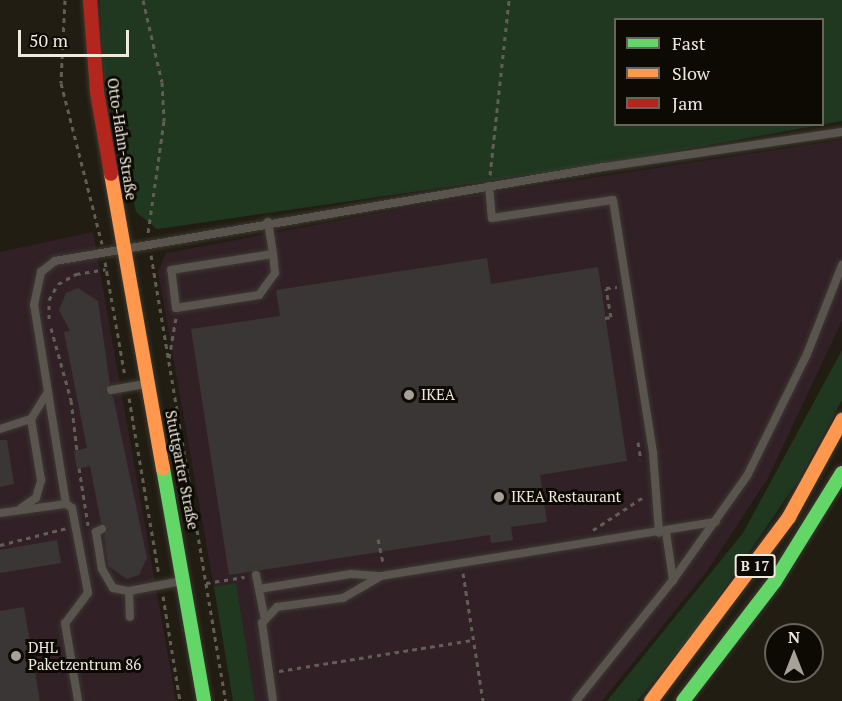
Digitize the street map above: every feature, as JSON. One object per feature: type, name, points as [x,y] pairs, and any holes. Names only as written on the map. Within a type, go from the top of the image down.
[{"type":"main road","name":"Otto-Hahn-Straße","points":[[90,0],[97,92],[123,247]]},
{"type":"main road","name":"Stuttgarter Straße","points":[[123,247],[185,580],[204,701]]},
{"type":"main road","name":"B 17","points":[[651,701],[776,536],[842,420]]},
{"type":"main road","name":"B 17","points":[[683,701],[775,581],[842,473]]},
{"type":"lane","points":[[78,701],[65,623],[88,593],[77,526],[66,504],[48,392],[34,289],[40,272],[55,261],[103,250],[489,186],[842,132]]},
{"type":"lane","points":[[489,186],[492,218],[613,200],[663,533],[673,580]]},
{"type":"lane","points":[[268,222],[273,255],[275,273],[259,295],[176,308],[171,270],[273,255]]},
{"type":"lane","points":[[576,701],[673,580],[716,522],[788,396],[842,266]]},
{"type":"lane","points":[[111,390],[149,383]]},
{"type":"lane","points":[[0,429],[31,419],[48,392]]},
{"type":"lane","points":[[18,510],[36,498],[41,480],[31,419]]},
{"type":"lane","points":[[0,513],[66,504]]},
{"type":"lane","points":[[259,589],[351,574],[381,576],[663,533],[716,522]]},
{"type":"lane","points":[[102,528],[97,538],[106,580],[129,591],[185,580]]},
{"type":"lane","points":[[256,575],[264,615],[273,701]]},
{"type":"lane","points":[[264,615],[277,607],[343,598],[381,576]]},
{"type":"lane","points":[[129,591],[130,617]]},
{"type":"path","points":[[65,0],[61,83],[103,250],[180,701]]},
{"type":"path","points":[[143,0],[162,82],[164,121],[147,216],[150,242]]},
{"type":"path","points":[[489,186],[508,0]]},
{"type":"path","points":[[77,451],[70,400],[49,321],[49,300],[57,284],[76,274],[106,269]]},
{"type":"path","points":[[154,271],[226,701]]},
{"type":"path","points":[[615,277],[618,298]]},
{"type":"path","points":[[605,318],[611,317],[606,288]]},
{"type":"path","points":[[169,360],[176,308]]},
{"type":"path","points":[[637,437],[642,472]]},
{"type":"path","points":[[0,545],[89,525],[79,468]]},
{"type":"path","points":[[583,531],[646,495],[644,484]]},
{"type":"path","points":[[378,539],[382,563],[393,562]]},
{"type":"path","points":[[462,564],[483,701]]},
{"type":"path","points":[[206,584],[256,575]]},
{"type":"path","points":[[269,672],[473,640]]},
{"type":"shaded area","points":[[842,140],[842,321],[768,478],[707,571],[602,701],[234,701],[158,271],[166,253],[471,196]]},
{"type":"shaded area","points":[[93,232],[176,701],[0,701],[0,252]]},
{"type":"green space","points":[[100,0],[842,0],[842,121],[824,124],[824,18],[614,18],[614,126],[814,126],[598,165],[157,229],[136,212],[104,79]]},
{"type":"green space","points":[[842,350],[842,400],[798,481],[693,634],[637,701],[607,701],[743,533]]},
{"type":"green space","points":[[236,583],[255,701],[233,701],[214,587]]},
{"type":"building","name":"IKEA","points":[[487,258],[491,284],[598,267],[627,461],[540,475],[547,522],[511,527],[513,540],[491,543],[490,535],[229,575],[191,329],[280,316],[276,290]]},
{"type":"building","points":[[78,288],[98,301],[110,384],[105,392],[113,396],[147,558],[139,575],[127,579],[108,566],[104,535],[108,529],[101,523],[90,466],[77,469],[74,451],[87,448],[64,332],[70,331],[59,310],[66,293]]},
{"type":"building","points":[[0,440],[7,440],[14,484],[0,487]]},
{"type":"building","points":[[57,540],[61,563],[0,573],[0,550]]},
{"type":"building","name":"DHL Paketzentrum 86","points":[[24,607],[40,701],[0,701],[0,611]]},
{"type":"traffic: fast","points":[[163,468],[204,701]]},
{"type":"traffic: fast","points":[[683,701],[775,581],[842,473]]},
{"type":"traffic: slow","points":[[111,174],[163,468]]},
{"type":"traffic: slow","points":[[651,701],[789,517],[842,420]]},
{"type":"traffic: jam","points":[[90,0],[97,92],[111,174]]},
{"type":"place","name":"IKEA","points":[[409,395]]},
{"type":"place","name":"IKEA Restaurant","points":[[499,497]]},
{"type":"place","name":"DHL Paketzentrum 86","points":[[16,656]]}]
